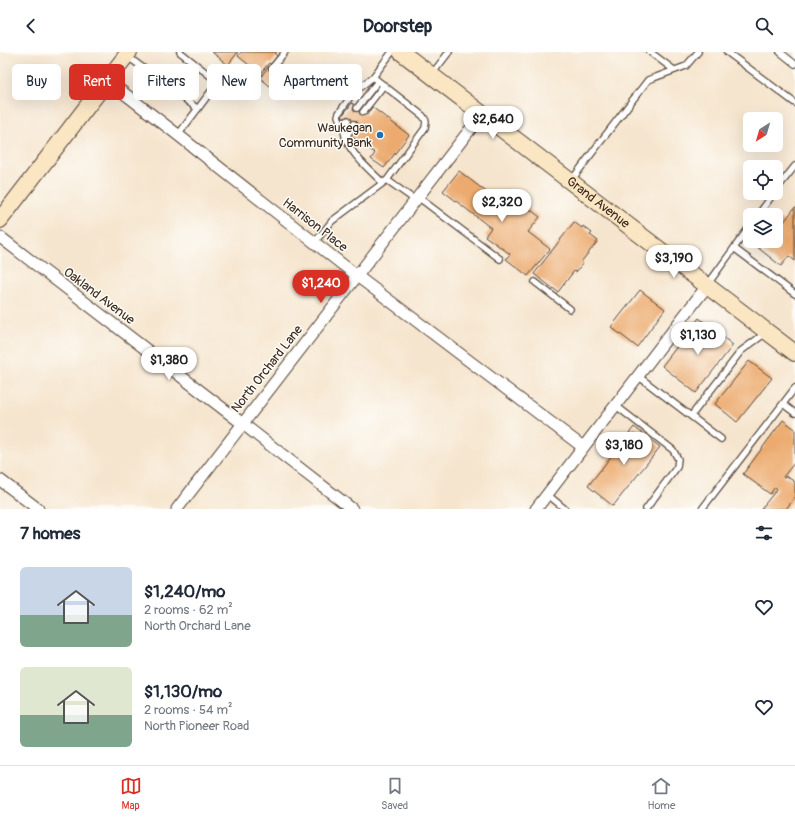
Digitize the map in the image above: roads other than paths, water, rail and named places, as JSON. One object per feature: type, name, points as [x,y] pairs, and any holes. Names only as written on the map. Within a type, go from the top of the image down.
[{"type":"main road","name":"Grand Avenue","points":[[400,52],[795,354]]},
{"type":"main road","points":[[120,64],[128,54]]},
{"type":"main road","points":[[0,220],[92,100]]},
{"type":"street","name":"Harrison Place","points":[[125,94],[357,276],[583,447]]},
{"type":"street","name":"North Orchard Lane","points":[[177,509],[482,114]]},
{"type":"street","name":"Oakland Avenue","points":[[0,237],[352,509]]},
{"type":"street","points":[[536,509],[707,286]]},
{"type":"street","points":[[0,480],[38,509]]},
{"type":"lane","points":[[178,135],[218,82],[180,52]]},
{"type":"lane","points":[[275,64],[285,52]]},
{"type":"lane","points":[[357,108],[392,52]]},
{"type":"lane","points":[[431,76],[448,52]]},
{"type":"lane","points":[[650,52],[674,70]]},
{"type":"lane","points":[[571,182],[648,80],[686,66],[698,52]]},
{"type":"lane","points":[[726,52],[795,103]]},
{"type":"lane","points":[[780,52],[795,64]]},
{"type":"lane","points":[[128,54],[198,109]]},
{"type":"lane","points":[[315,242],[332,221],[385,181],[425,128],[426,121],[423,116],[376,79]]},
{"type":"lane","points":[[376,79],[353,93],[339,113],[338,116],[349,146],[360,160],[385,181],[416,198],[500,259]]},
{"type":"lane","points":[[364,112],[384,86]]},
{"type":"lane","points":[[344,131],[345,124],[348,120]]},
{"type":"lane","points":[[346,137],[354,124]]},
{"type":"lane","points":[[783,181],[795,166]]},
{"type":"lane","points":[[707,286],[743,236]]},
{"type":"lane","points":[[734,248],[795,294]]},
{"type":"lane","points":[[535,282],[570,309]]},
{"type":"lane","points":[[691,416],[742,352],[767,332]]},
{"type":"lane","points":[[638,376],[721,439]]},
{"type":"lane","points":[[702,509],[795,388]]},
{"type":"lane","points":[[783,404],[795,413]]},
{"type":"lane","points":[[616,405],[673,450],[678,459],[678,467],[646,509]]},
{"type":"lane","points":[[547,494],[565,509]]},
{"type":"place","name":"Waukegan Community Bank","points":[[380,135]]}]
